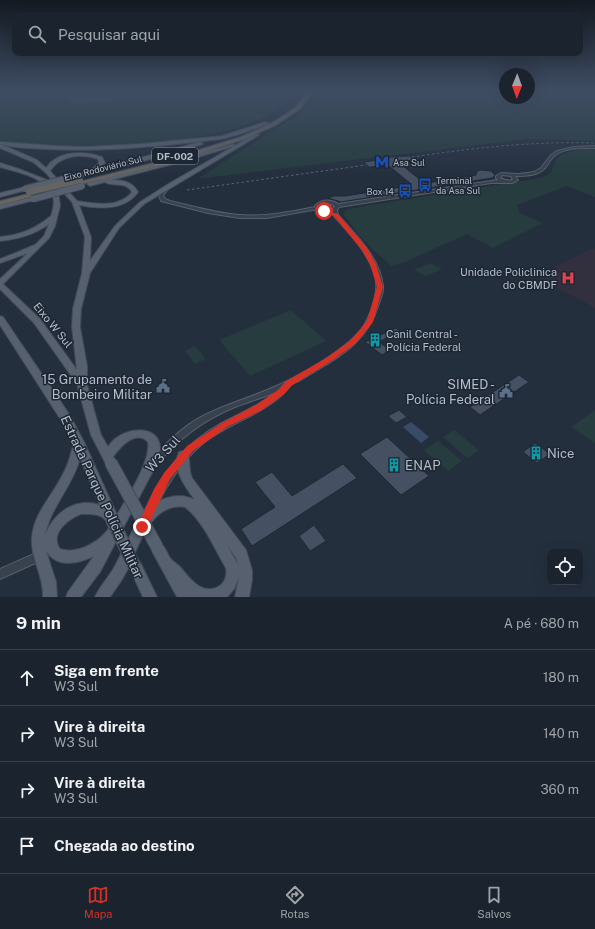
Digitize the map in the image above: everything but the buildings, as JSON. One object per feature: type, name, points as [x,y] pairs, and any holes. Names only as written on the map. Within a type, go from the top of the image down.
[{"type":"highway","name":"Eixo Rodoviário Sul","points":[[0,205],[30,194],[210,146],[247,132],[274,119]]},
{"type":"highway","name":"Eixo Rodoviário Sul","points":[[80,181],[214,148],[260,130],[282,119]]},
{"type":"main road","points":[[90,184],[208,153],[257,135],[279,121]]},
{"type":"main road","points":[[91,173],[224,137],[267,123]]},
{"type":"main road","name":"Estrada Parque Polícia Militar","points":[[184,597],[96,435],[82,385],[82,366],[76,327],[77,309],[89,262],[125,218],[152,196],[257,135]]},
{"type":"main road","points":[[0,144],[34,147],[97,148],[167,144],[224,137]]},
{"type":"main road","points":[[0,144],[35,161],[47,171],[75,202],[88,237],[89,262]]},
{"type":"main road","points":[[47,171],[54,161],[60,158],[89,155],[100,158],[102,161],[100,167],[80,181]]},
{"type":"main road","points":[[0,165],[45,181],[56,196],[57,206],[47,237],[0,284]]},
{"type":"main road","points":[[0,169],[17,170]]},
{"type":"main road","points":[[75,202],[93,206],[114,204],[130,198],[135,192],[130,185],[122,183],[90,184],[80,181]]},
{"type":"main road","points":[[0,195],[30,194]]},
{"type":"main road","points":[[0,239],[27,235],[37,231],[54,217]]},
{"type":"main road","points":[[0,261],[9,259],[30,250],[47,237]]},
{"type":"main road","name":"Eixo W Sul","points":[[0,284],[37,321],[82,385]]},
{"type":"main road","name":"Estrada Parque Polícia Militar","points":[[0,319],[65,417],[79,442],[111,518],[148,595]]},
{"type":"main road","points":[[109,460],[122,439],[136,434],[145,435],[150,437],[154,444],[154,453],[149,468]]},
{"type":"main road","points":[[50,597],[49,583],[41,556],[38,539],[41,525],[47,511],[70,474],[79,442]]},
{"type":"main road","points":[[183,455],[184,473],[188,481],[241,554],[245,563],[247,574],[242,597]]},
{"type":"main road","name":"W3 Sul","points":[[73,597],[95,566],[149,468]]},
{"type":"main road","points":[[142,527],[158,508],[167,502],[182,501],[191,504],[210,529],[225,554],[232,566],[233,575],[230,584],[223,592],[213,597],[202,596],[188,590],[176,572],[166,564]]},
{"type":"main road","points":[[111,518],[91,508],[71,511],[64,515],[54,528],[50,538],[51,547],[56,555],[74,558],[87,554],[95,549],[112,534]]},
{"type":"main road","name":"W3 Sul","points":[[102,597],[120,571],[142,527]]},
{"type":"street","points":[[332,202],[336,210],[491,182],[514,181],[516,178],[542,169],[549,159],[559,152],[595,147]]},
{"type":"street","points":[[172,184],[161,193],[162,198],[168,202],[226,214],[249,217],[269,216],[318,208],[317,205],[322,202],[345,202],[488,180],[501,174],[524,175]]},
{"type":"street","points":[[512,175],[516,178]]},
{"type":"street","points":[[498,176],[500,180],[508,181]]},
{"type":"street","name":"W3 Sul","points":[[149,468],[168,447],[190,427],[228,407],[288,384],[318,367],[354,341],[370,322],[380,287],[373,264],[365,249],[336,210],[327,211],[318,208]]},
{"type":"street","name":"W3 Sul","points":[[142,527],[167,476],[183,455],[210,434],[259,408],[281,392],[288,384]]},
{"type":"street","points":[[0,574],[41,556]]},
{"type":"shaded area","name":"Unidade Policlinica do CBMDF","points":[[593,248],[595,249],[595,308],[543,280],[539,275]]},
{"type":"green space","points":[[0,119],[258,119],[244,125],[203,136],[113,146],[69,146],[0,141]]},
{"type":"green space","points":[[291,119],[595,119],[595,141],[527,139],[197,179]]},
{"type":"green space","points":[[588,149],[595,150],[595,197],[567,186],[517,205],[520,213],[543,223],[493,248],[467,234],[403,263],[391,266],[362,239],[343,214],[347,209],[540,178],[551,173],[553,165],[560,156],[569,152]]},
{"type":"green space","points":[[430,263],[442,269],[426,276],[414,270]]},
{"type":"green space","points":[[291,310],[326,341],[250,376],[219,340]]},
{"type":"green space","points":[[195,346],[206,359],[195,364],[185,351]]},
{"type":"green space","points":[[595,410],[595,443],[571,427]]},
{"type":"green space","points":[[454,430],[479,450],[467,458],[443,437]]},
{"type":"green space","points":[[438,441],[462,461],[448,471],[424,450]]},
{"type":"water","points":[[411,422],[429,437],[421,443],[403,427]]},
{"type":"railway","points":[[412,157],[526,144],[595,143]]},
{"type":"railway","points":[[187,190],[366,165]]},
{"type":"place","name":"Asa Sul","points":[[382,162]]},
{"type":"place","name":"Terminal da Asa Sul","points":[[425,185]]},
{"type":"place","name":"Box 14","points":[[405,191]]},
{"type":"place","name":"Unidade Policlinica do CBMDF","points":[[568,278]]},
{"type":"place","name":"Canil Central - Polícia Federal","points":[[375,340]]},
{"type":"place","name":"15 Grupamento de Bombeiro Militar","points":[[163,386]]},
{"type":"place","name":"SIMED - Polícia Federal","points":[[506,391]]},
{"type":"place","name":"Nice","points":[[536,453]]},
{"type":"place","name":"ENAP","points":[[394,465]]},
{"type":"route","points":[[142,527],[167,476],[183,455],[210,434],[224,425],[259,408],[281,392],[288,384],[331,358],[354,341],[370,322],[380,287],[373,264],[365,249],[336,215],[324,211]]}]
